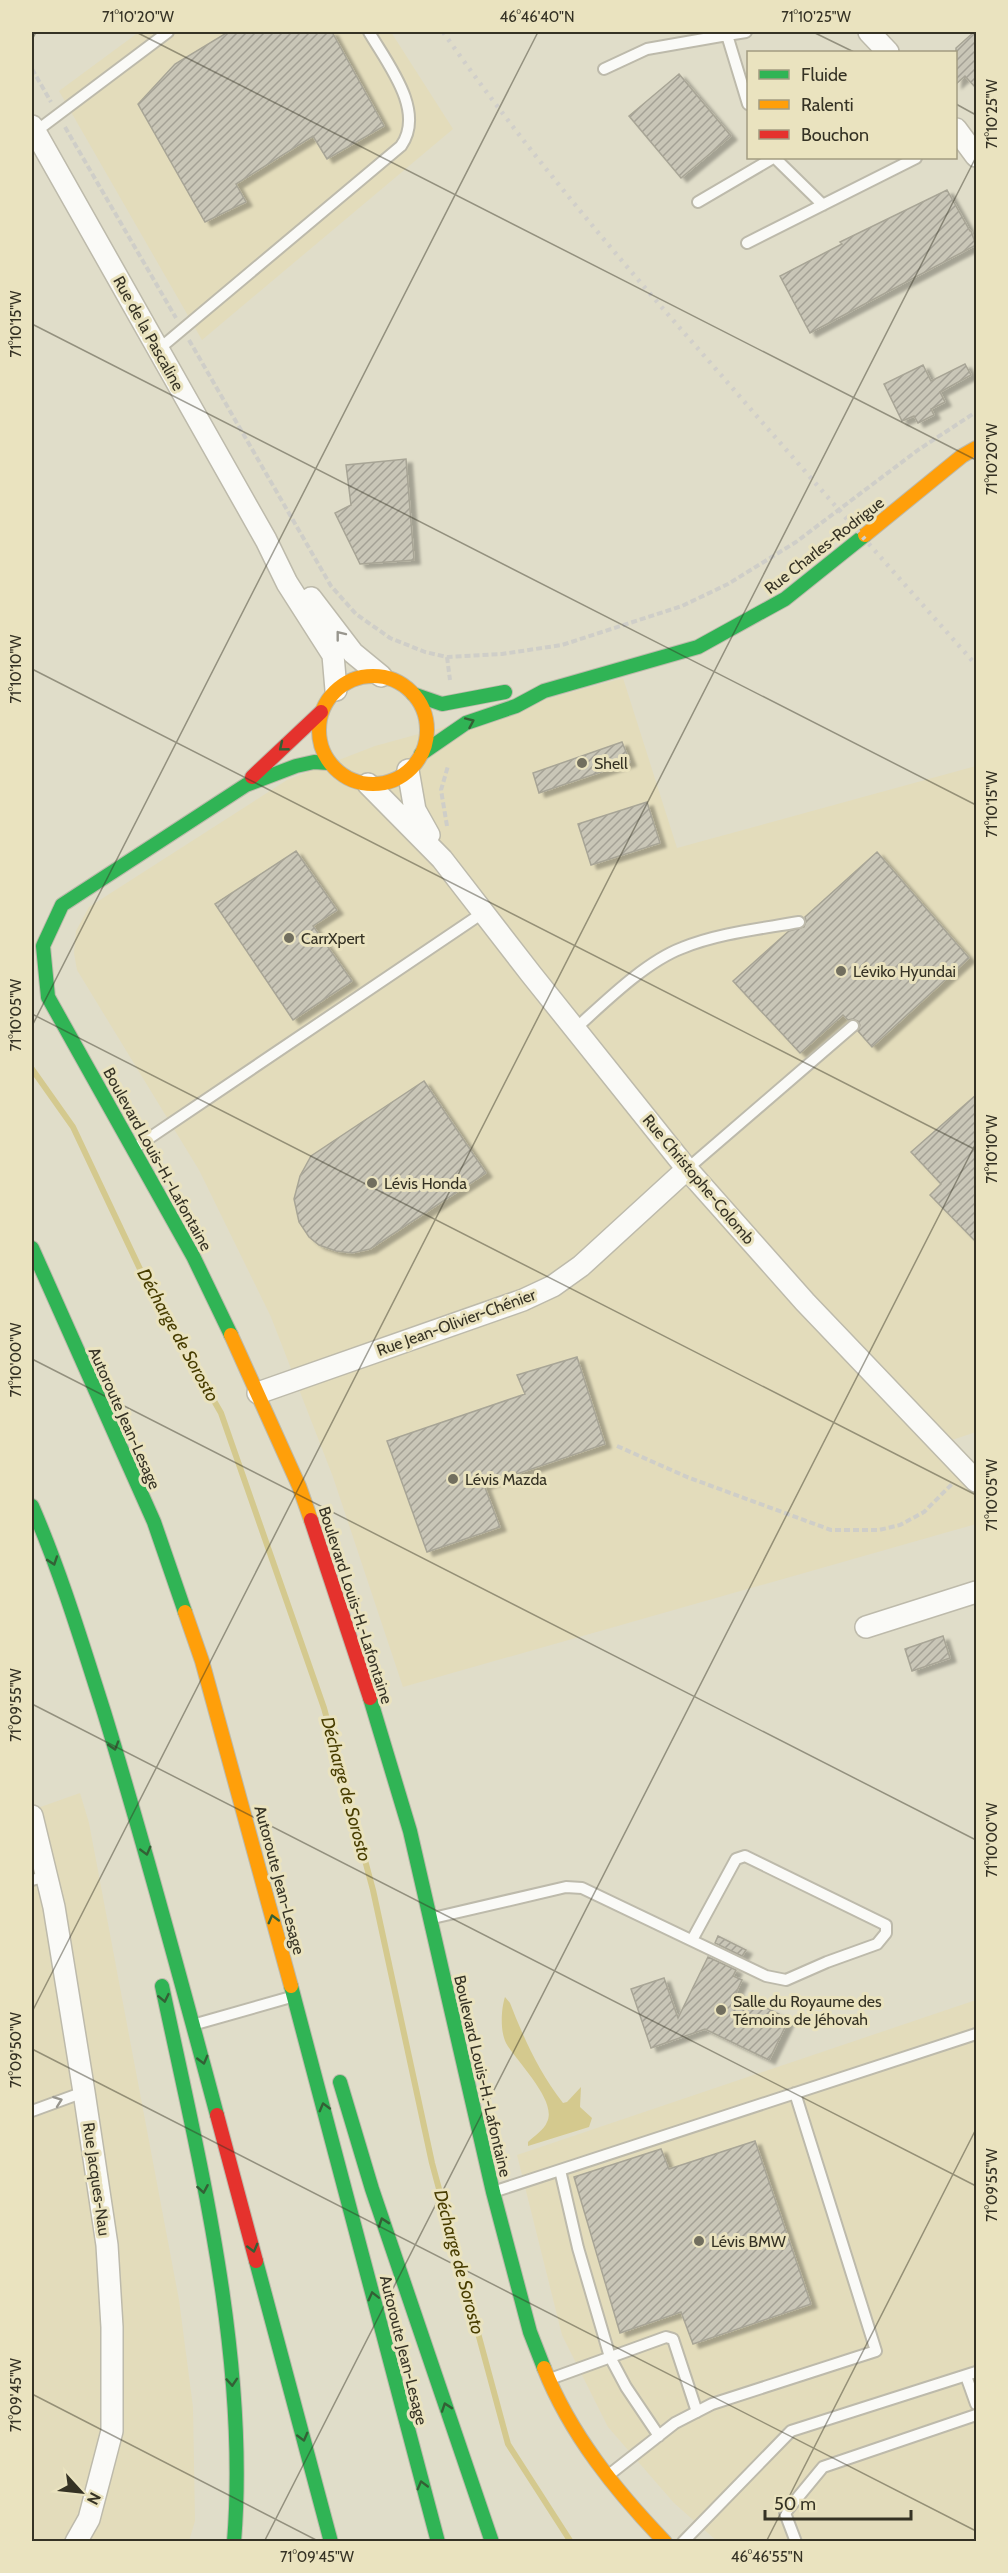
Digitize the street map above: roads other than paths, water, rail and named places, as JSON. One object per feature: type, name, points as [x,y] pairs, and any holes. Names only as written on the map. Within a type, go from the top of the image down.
[{"type":"main road","name":"Rue Charles-Rodrigue","points":[[415,762],[466,723],[516,706],[544,691],[698,647],[739,626],[785,599],[962,456],[976,448]]},
{"type":"main road","points":[[381,676],[399,682],[413,694],[420,704],[427,722],[424,748],[415,762],[392,781],[368,784],[344,777],[329,763],[322,752],[318,735],[321,712],[328,698],[336,690],[351,679],[381,676]]},
{"type":"main road","name":"Rue Charles-Rodrigue","points":[[413,694],[442,704],[517,689],[544,691]]},
{"type":"main road","name":"Boulevard Louis-H.-Lafontaine","points":[[246,784],[262,764],[303,732],[321,712]]},
{"type":"main road","name":"Boulevard Louis-H.-Lafontaine","points":[[329,763],[314,762],[296,766],[246,784],[62,904],[43,946],[48,997],[193,1256],[299,1486],[354,1645],[410,1831],[493,2192],[530,2332],[549,2380],[577,2433],[624,2500],[665,2541]]},
{"type":"main road","name":"Autoroute Jean-Lesage","points":[[32,1248],[154,1522],[202,1661],[294,1996],[438,2541]]},
{"type":"main road","points":[[32,1506],[47,1541],[86,1656],[144,1842],[331,2541]]},
{"type":"main road","points":[[202,1661],[236,1739],[260,1817]]},
{"type":"main road","points":[[123,1775],[126,1816],[143,1897]]},
{"type":"main road","points":[[160,1977],[196,2149],[229,2349],[237,2461],[234,2541]]},
{"type":"main road","points":[[335,2065],[372,2189],[492,2541]]},
{"type":"street","points":[[869,32],[887,51]]},
{"type":"street","name":"Rue de la Pascaline","points":[[33,129],[266,540],[286,583],[333,655],[336,690]]},
{"type":"street","name":"Rue de la Pascaline","points":[[266,540],[353,653],[381,676]]},
{"type":"street","name":"Rue Christophe-Colomb","points":[[415,762],[415,810],[442,859]]},
{"type":"street","name":"Rue Christophe-Colomb","points":[[368,784],[442,859],[687,1169],[805,1302],[971,1476]]},
{"type":"street","name":"Rue Jean-Olivier-Chénier","points":[[258,1393],[523,1300],[553,1286],[581,1266],[687,1169]]},
{"type":"street","points":[[866,1627],[976,1592]]},
{"type":"street","name":"Rue Jacques-Nau","points":[[32,1816],[39,1878],[84,2092],[106,2245],[112,2327],[112,2431],[88,2519],[76,2541]]},
{"type":"lane","points":[[33,129],[58,115],[168,32]]},
{"type":"lane","points":[[159,349],[401,146],[409,135],[410,117],[403,93],[369,32]]},
{"type":"lane","points":[[604,69],[648,49],[746,32]]},
{"type":"lane","points":[[727,35],[747,101]]},
{"type":"lane","points":[[698,202],[772,159]]},
{"type":"lane","points":[[775,159],[823,205]]},
{"type":"lane","points":[[747,243],[914,159]]},
{"type":"lane","points":[[134,1149],[484,912]]},
{"type":"lane","points":[[575,1029],[626,984],[680,948],[732,933],[799,922]]},
{"type":"lane","points":[[687,1169],[853,1026]]},
{"type":"lane","points":[[430,1918],[566,1887],[582,1888],[766,1976],[786,1980],[827,1962],[878,1944],[886,1933],[886,1925],[745,1856],[740,1856],[736,1859],[692,1940]]},
{"type":"lane","points":[[193,2025],[294,1996]]},
{"type":"lane","points":[[493,2192],[976,2034]]},
{"type":"lane","points":[[32,2111],[84,2092]]},
{"type":"lane","points":[[607,2476],[675,2423],[712,2404],[876,2351],[795,2093]]},
{"type":"lane","points":[[560,2170],[578,2248],[610,2357],[626,2387],[659,2436]]},
{"type":"lane","points":[[549,2380],[666,2337],[673,2339],[697,2412]]},
{"type":"lane","points":[[683,2541],[791,2431],[971,2374],[976,2404]]},
{"type":"lane","points":[[796,2541],[784,2513],[823,2467],[976,2415]]},
{"type":"waterway","name":"Décharge de Sorosto","points":[[32,1069],[73,1127],[148,1286],[221,1413],[324,1708],[373,1890],[432,2163],[508,2444],[571,2542]]},
{"type":"railway","points":[[443,32],[543,165],[613,250],[976,665]]},
{"type":"place","name":"Shell","points":[[582,763]]},
{"type":"place","name":"CarrXpert","points":[[289,938]]},
{"type":"place","name":"Léviko Hyundai","points":[[841,971]]},
{"type":"place","name":"Lévis Honda","points":[[372,1183]]},
{"type":"place","name":"Lévis Mazda","points":[[453,1479]]},
{"type":"place","name":"Salle du Royaume des Témoins de Jéhovah","points":[[721,2010]]},
{"type":"place","name":"Lévis BMW","points":[[699,2241]]}]
